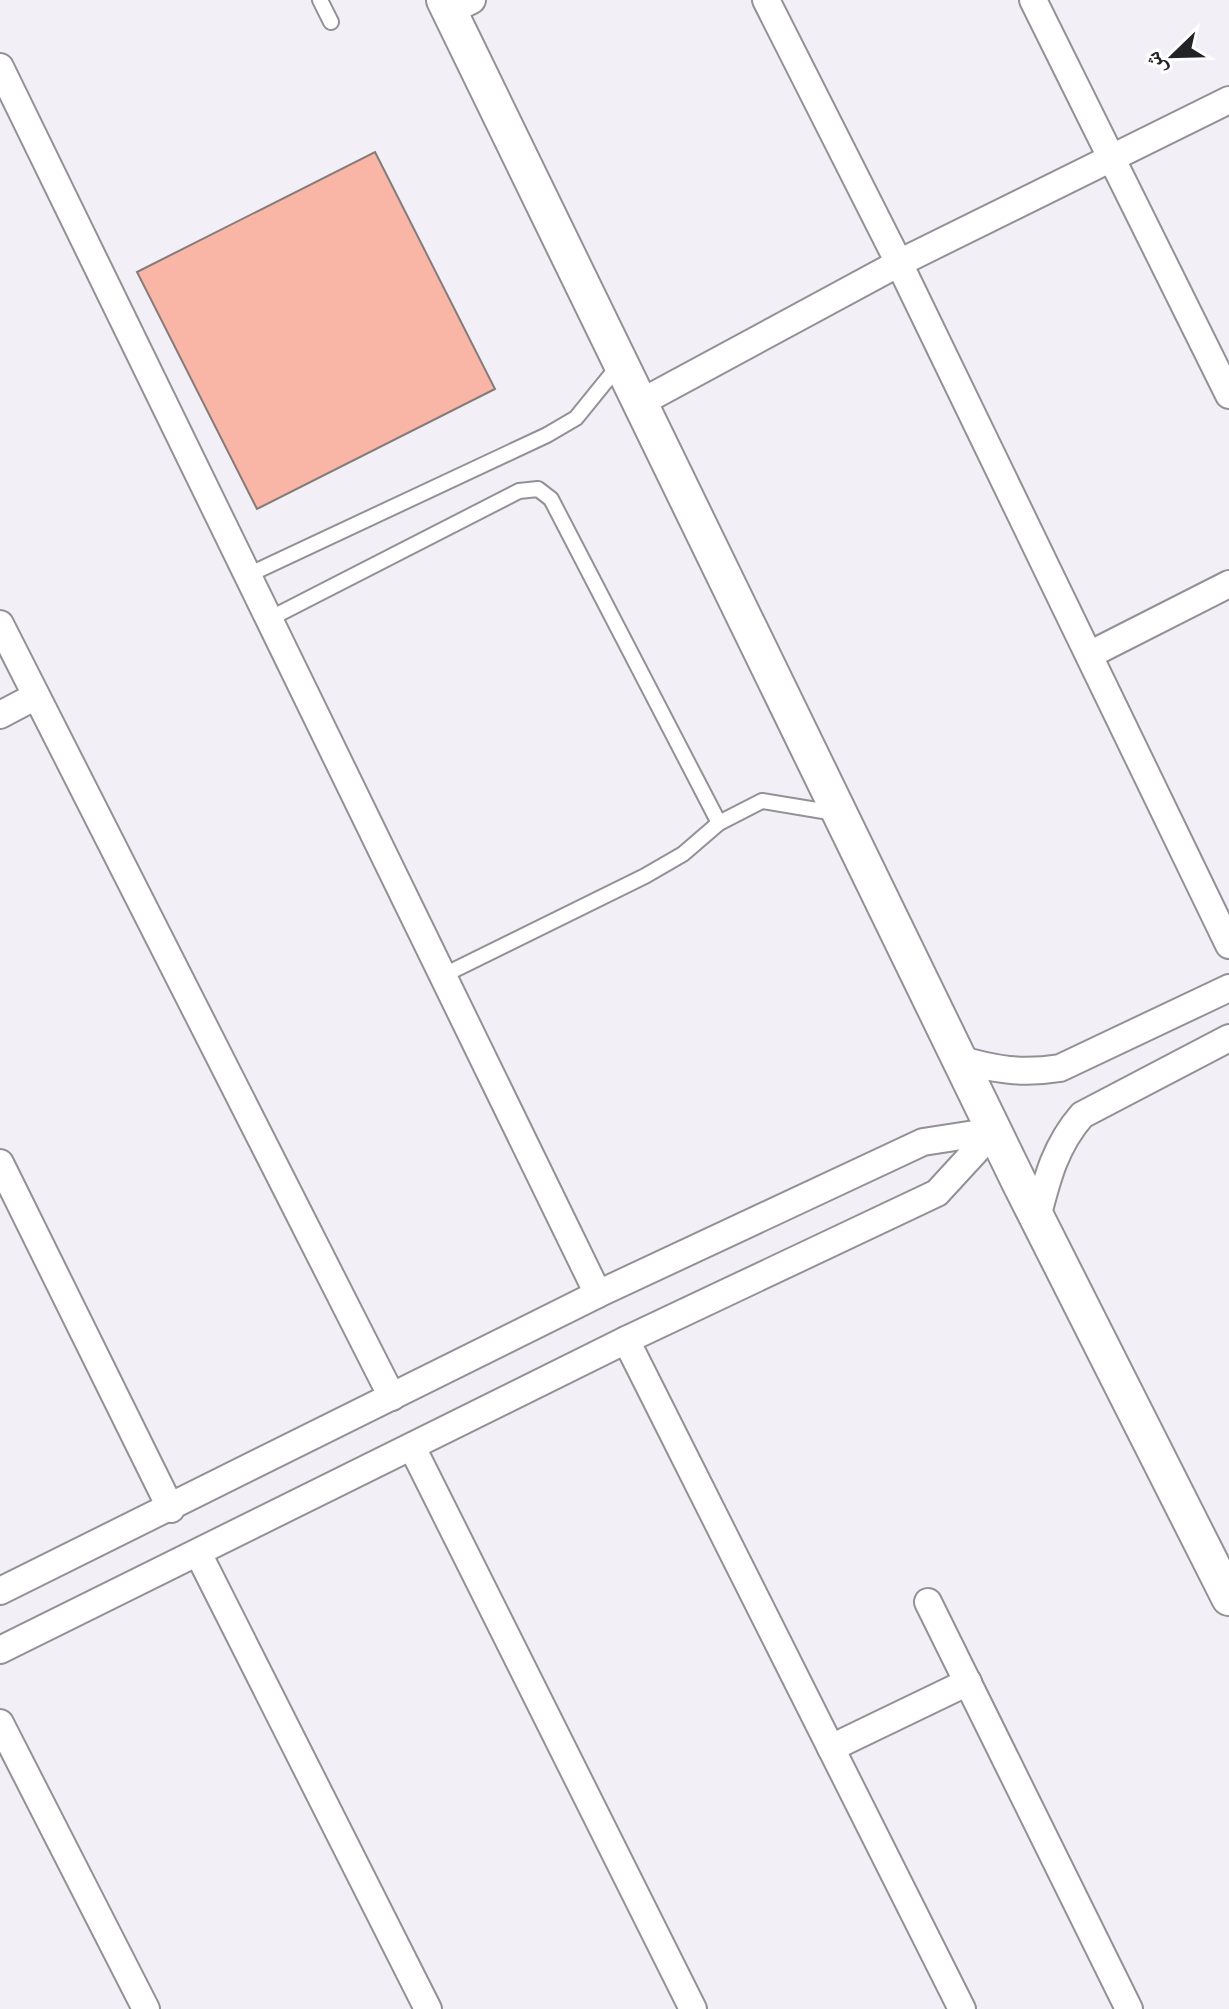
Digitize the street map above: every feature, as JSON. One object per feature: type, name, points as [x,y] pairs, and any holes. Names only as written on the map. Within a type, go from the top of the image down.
[{"type":"street","points":[[766,0],[899,263],[1229,945]]},
{"type":"street","points":[[1033,0],[1229,395]]},
{"type":"street","points":[[455,4],[619,365],[1037,1218],[1229,1598]]},
{"type":"street","points":[[0,67],[598,1294]]},
{"type":"street","points":[[638,404],[899,263],[1229,100]]},
{"type":"street","points":[[1089,655],[1229,584]]},
{"type":"street","points":[[0,624],[392,1397]]},
{"type":"street","points":[[0,715],[36,696]]},
{"type":"street","points":[[959,1059],[1002,1072],[1032,1073],[1060,1068],[1229,988]]},
{"type":"street","points":[[1037,1218],[1051,1165],[1064,1135],[1082,1115],[1229,1038]]},
{"type":"street","points":[[0,1591],[171,1509],[598,1294],[923,1142],[994,1131]]},
{"type":"street","points":[[0,1650],[413,1449],[626,1340],[937,1193],[994,1131]]},
{"type":"street","points":[[0,1163],[6,1192],[171,1509]]},
{"type":"street","points":[[626,1340],[962,2009]]},
{"type":"street","points":[[413,1449],[693,2009]]},
{"type":"street","points":[[198,1553],[428,2009]]},
{"type":"street","points":[[928,1602],[1129,2009]]},
{"type":"street","points":[[831,1748],[968,1682]]},
{"type":"street","points":[[0,1723],[146,2009]]},
{"type":"lane","points":[[320,0],[331,22]]},
{"type":"lane","points":[[248,575],[547,435],[576,418],[619,365]]},
{"type":"lane","points":[[269,619],[519,491],[538,489],[551,499],[719,823]]},
{"type":"lane","points":[[442,976],[645,876],[683,854],[719,823],[762,801],[783,802],[840,814]]},
{"type":"building","points":[[375,152],[495,389],[257,509],[137,272]]}]
